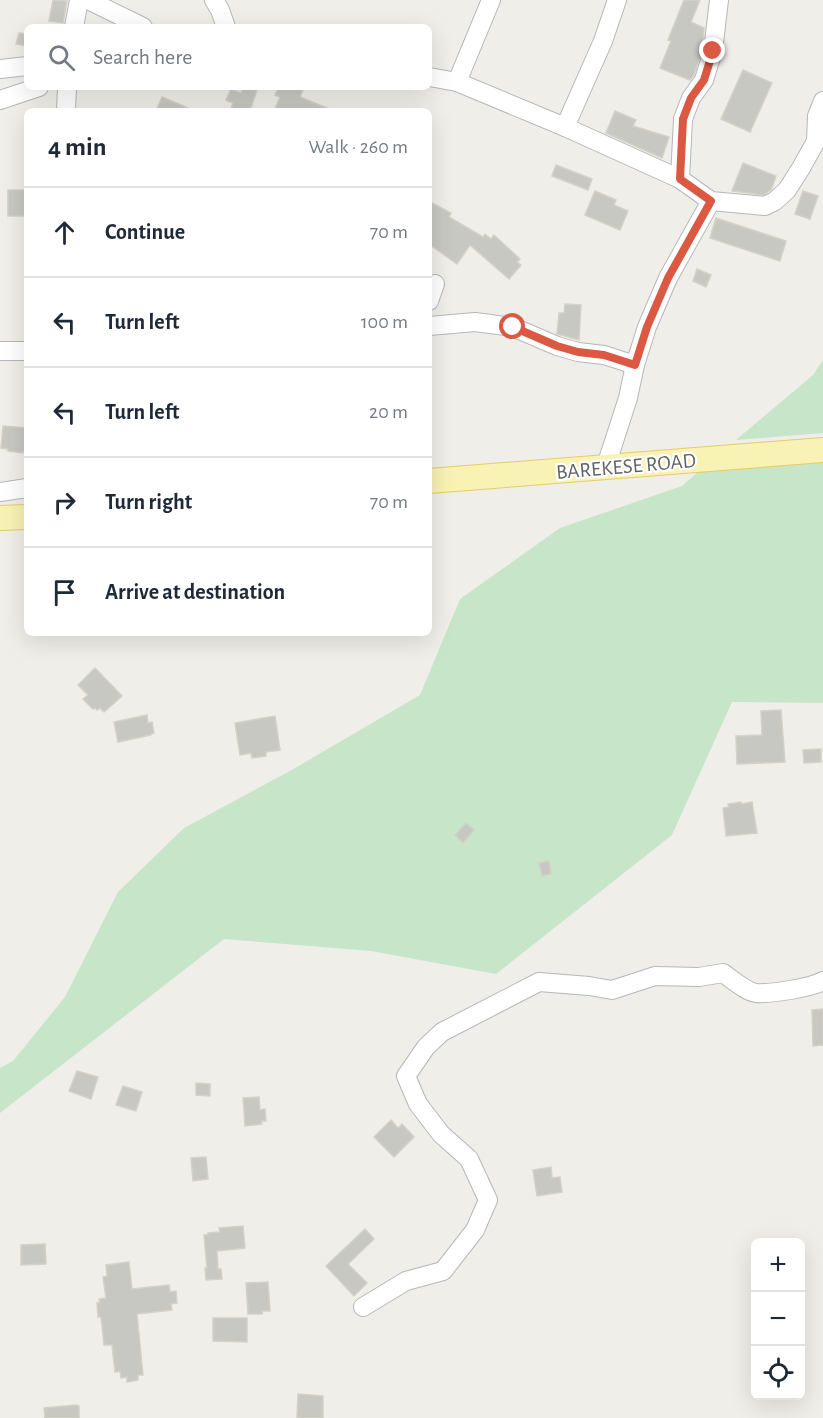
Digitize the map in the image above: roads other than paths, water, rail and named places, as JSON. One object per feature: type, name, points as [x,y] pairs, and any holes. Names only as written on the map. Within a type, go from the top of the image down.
[{"type":"main road","name":"BAREKESE ROAD","points":[[432,481],[605,469],[823,450]]},
{"type":"main road","points":[[0,518],[24,517]]},
{"type":"street","points":[[75,24],[79,0]]},
{"type":"street","points":[[88,0],[137,24]]},
{"type":"street","points":[[214,0],[225,24]]},
{"type":"street","points":[[457,82],[491,0]]},
{"type":"street","points":[[565,127],[603,42],[617,0]]},
{"type":"street","points":[[680,179],[683,119],[691,98],[704,80],[713,51],[719,0]]},
{"type":"street","points":[[0,69],[24,66]]},
{"type":"street","points":[[432,78],[457,82],[565,127],[680,179],[711,201],[765,206],[775,201],[787,190],[820,139],[818,116],[823,101]]},
{"type":"street","points":[[0,100],[30,90]]},
{"type":"street","points":[[66,108],[67,90]]},
{"type":"street","points":[[605,469],[628,398],[647,327],[668,278],[711,201]]},
{"type":"street","points":[[432,326],[475,322],[513,327],[557,346],[578,352],[604,355],[635,365]]},
{"type":"street","points":[[0,351],[24,351]]},
{"type":"street","points":[[0,492],[24,488]]},
{"type":"street","points":[[363,1307],[406,1281],[443,1271],[475,1230],[488,1200],[469,1159],[441,1134],[418,1104],[406,1076],[426,1047],[442,1032],[539,982],[612,990],[655,976],[699,977],[723,973],[756,993],[794,990],[823,981]]}]
